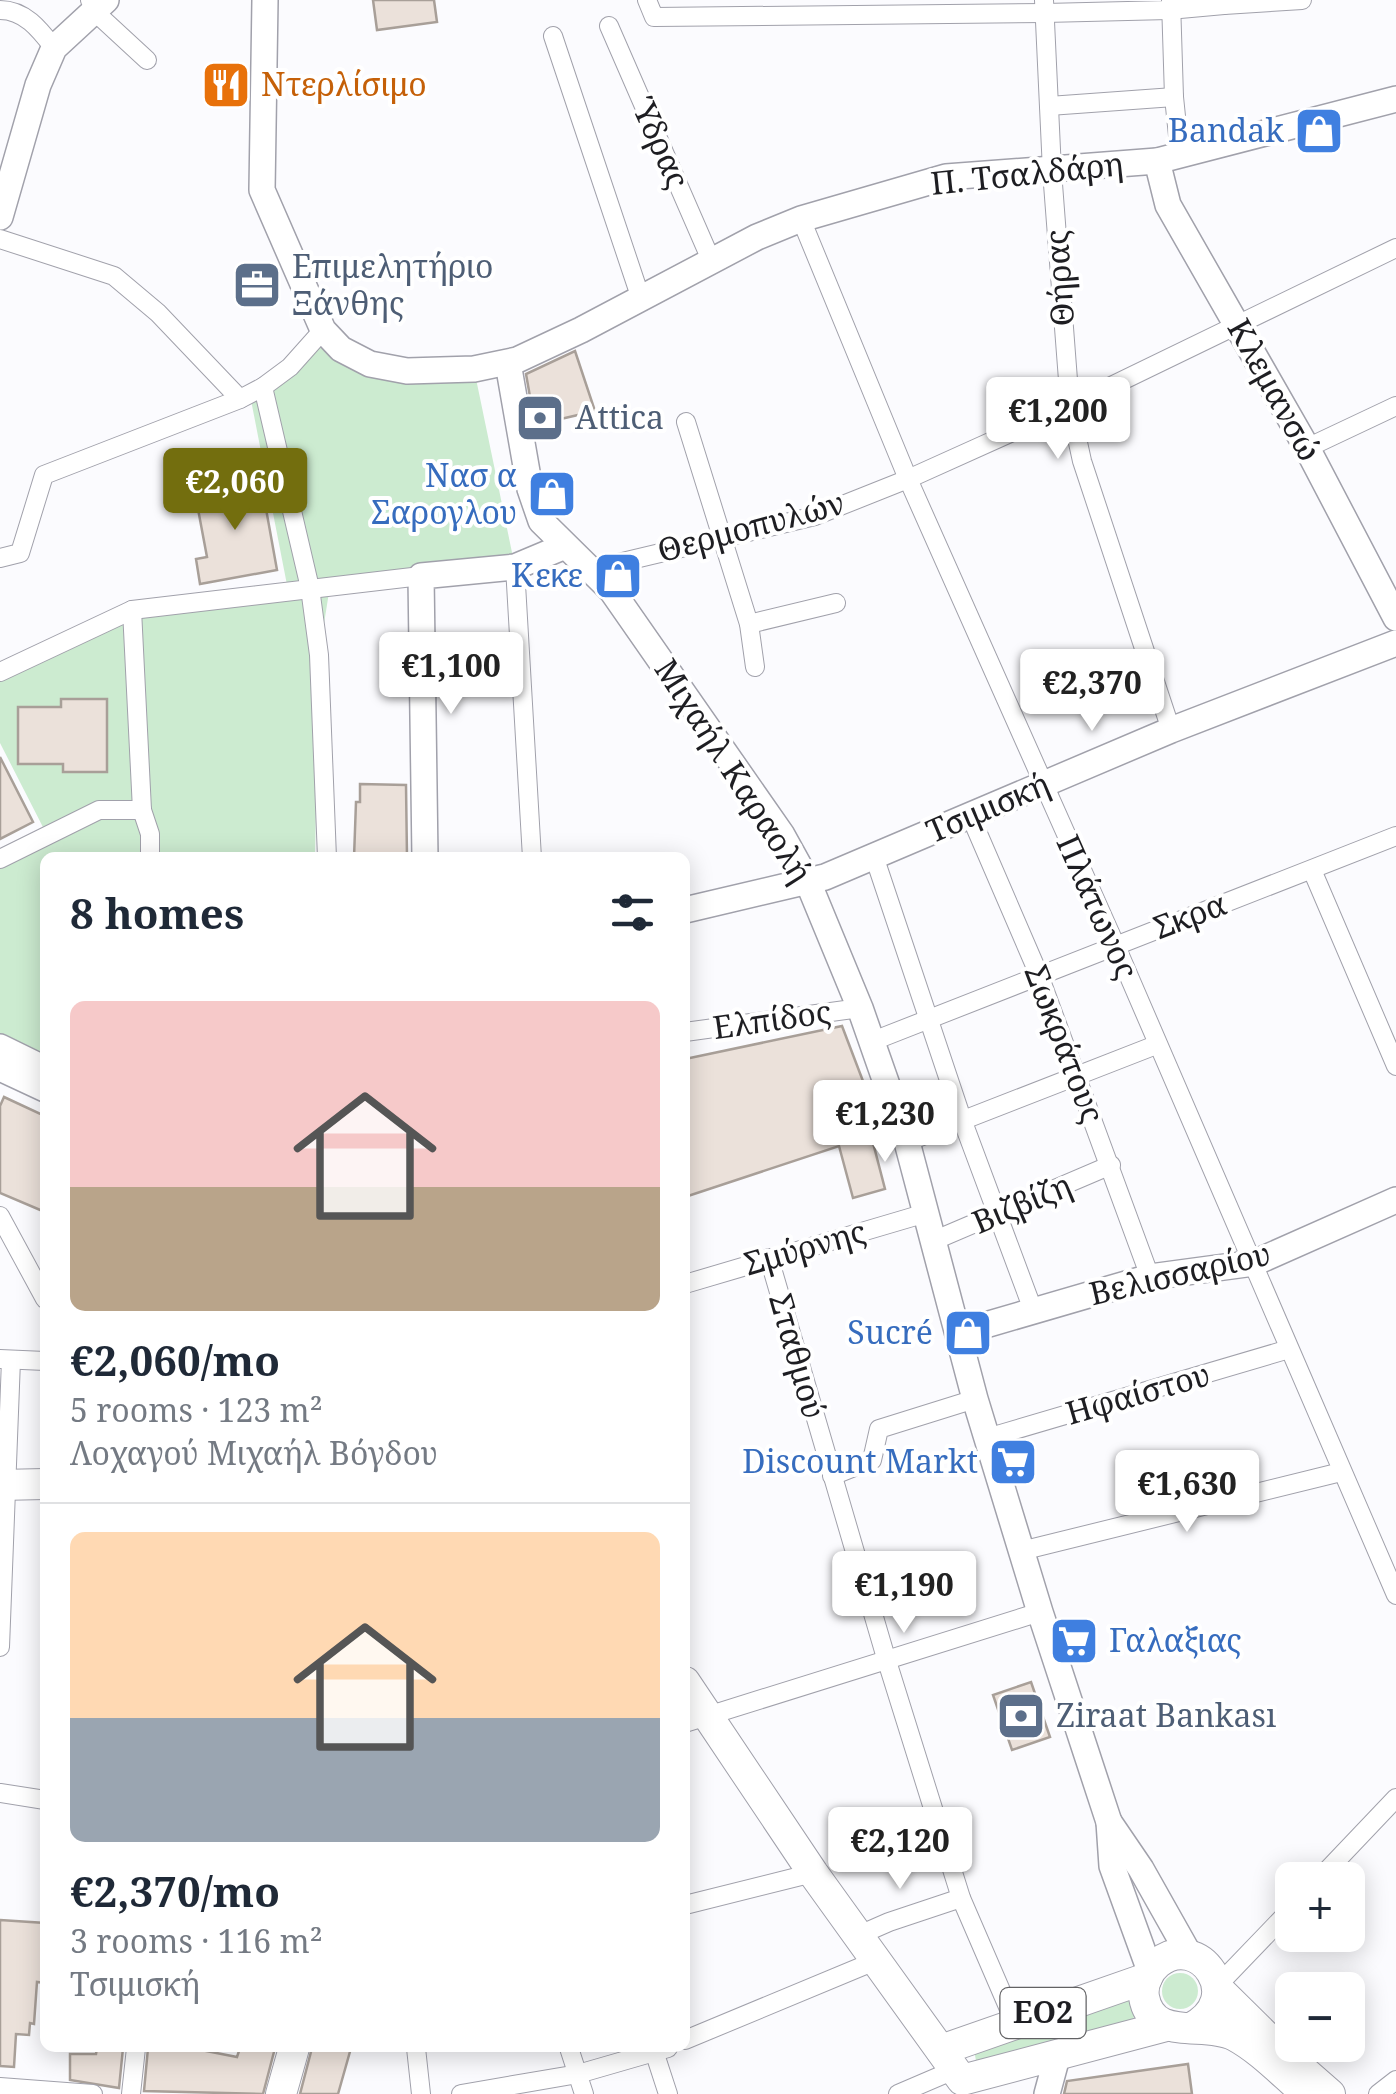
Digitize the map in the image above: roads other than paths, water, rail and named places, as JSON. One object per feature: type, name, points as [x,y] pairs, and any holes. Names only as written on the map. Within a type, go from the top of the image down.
[{"type":"main road","points":[[264,0],[262,190],[322,330]]},
{"type":"main road","points":[[0,217],[38,85],[54,48],[97,4]]},
{"type":"main road","name":"Π. Τσαλδάρη","points":[[322,330],[340,349],[370,364],[407,371],[474,369],[508,362],[801,219],[946,177],[1052,171],[1169,158],[1396,99]]},
{"type":"main road","name":"Κλεμανσώ","points":[[1169,158],[1168,205],[1307,448],[1396,618]]},
{"type":"main road","name":"Μιχαήλ Καραολή","points":[[508,362],[536,510],[565,546],[593,569],[629,614],[766,812],[808,882],[860,1008],[908,1142],[975,1400],[1108,1822],[1112,1866],[1148,1974]]},
{"type":"main road","points":[[426,852],[421,576],[515,567],[565,546]]},
{"type":"main road","name":"Τσιμισκή","points":[[690,909],[808,882],[1172,730],[1396,643]]},
{"type":"main road","points":[[0,1047],[40,1067]]},
{"type":"main road","points":[[0,1068],[40,1087]]},
{"type":"main road","name":"Βελισσαρίου","points":[[958,1333],[1150,1278],[1254,1263],[1396,1200]]},
{"type":"main road","points":[[2,1485],[40,1484]]},
{"type":"main road","points":[[697,1719],[957,2074]]},
{"type":"main road","name":"Μιχαήλ Καραολή","points":[[1108,1822],[1141,1869],[1190,1956]]},
{"type":"main road","points":[[1190,1956],[1208,1967],[1218,1987],[1330,2094]]},
{"type":"main road","name":"ΕΟ2","points":[[957,2074],[1015,2024],[1148,1974],[1168,1957],[1190,1956]]},
{"type":"main road","points":[[1148,1974],[1145,2000],[1149,2011],[1179,2027],[1212,2014],[1218,1987]]},
{"type":"main road","name":"ΕΟ2","points":[[957,2074],[1057,2056],[1179,2027],[1221,2030],[1240,2039],[1306,2094]]},
{"type":"main road","points":[[282,2094],[293,2052]]},
{"type":"main road","points":[[1047,2094],[1057,2056]]},
{"type":"street","points":[[647,0],[654,16],[1302,0]]},
{"type":"street","points":[[97,4],[147,60]]},
{"type":"street","points":[[1169,158],[1174,97],[1170,5]]},
{"type":"street","name":"Θήρας","points":[[1045,6],[1052,171],[1070,406],[1082,461],[1172,730]]},
{"type":"street","points":[[0,10],[12,10],[36,26],[54,48]]},
{"type":"street","name":"Ύδρας","points":[[609,26],[711,260]]},
{"type":"street","points":[[554,36],[641,299]]},
{"type":"street","points":[[1049,106],[1174,97]]},
{"type":"street","name":"Πλάτωνος","points":[[801,219],[908,479],[1115,944],[1396,1595]]},
{"type":"street","points":[[0,239],[114,276],[158,313],[240,399]]},
{"type":"street","name":"Θερμοπυλών","points":[[593,569],[815,516],[908,479],[1070,406],[1396,248]]},
{"type":"street","points":[[0,558],[20,552],[44,476],[263,387],[290,367],[322,330]]},
{"type":"street","points":[[263,387],[310,588],[319,655],[327,852]]},
{"type":"street","points":[[1307,448],[1396,406]]},
{"type":"street","points":[[686,422],[749,624],[755,667]]},
{"type":"street","points":[[515,567],[532,852]]},
{"type":"street","points":[[0,672],[132,610],[421,576]]},
{"type":"street","points":[[749,624],[836,603]]},
{"type":"street","points":[[132,610],[142,810],[150,834],[150,852]]},
{"type":"street","points":[[0,859],[99,810],[142,810]]},
{"type":"street","name":"Σωκράτους","points":[[970,815],[1039,975],[1150,1278]]},
{"type":"street","name":"Σκρα","points":[[872,1041],[1396,836]]},
{"type":"street","points":[[874,856],[963,1122],[1034,1310]]},
{"type":"street","points":[[1312,870],[1396,1066]]},
{"type":"street","name":"Ελπίδος","points":[[690,1031],[860,1008]]},
{"type":"street","points":[[908,1142],[1156,1045]]},
{"type":"street","name":"Βιζβίζη","points":[[933,1242],[1110,1165]]},
{"type":"street","name":"Σμύρνης","points":[[690,1282],[926,1213]]},
{"type":"street","points":[[0,1216],[40,1290]]},
{"type":"street","name":"Σταθμού","points":[[769,1258],[961,1898],[1015,2024]]},
{"type":"street","name":"Ηφαίστου","points":[[987,1438],[1289,1350]]},
{"type":"street","points":[[0,1648],[6,1360],[40,1361]]},
{"type":"street","points":[[832,1476],[872,1460],[879,1429],[975,1400]]},
{"type":"street","points":[[1020,1551],[1341,1472]]},
{"type":"street","points":[[697,1719],[1040,1612]]},
{"type":"street","points":[[0,1792],[40,1799]]},
{"type":"street","points":[[1335,1862],[1396,1798]]},
{"type":"street","points":[[690,1904],[813,1874]]},
{"type":"street","points":[[690,2037],[866,1948],[889,1922],[961,1898]]},
{"type":"street","points":[[1218,1987],[1275,1926]]},
{"type":"street","points":[[131,2094],[136,2052]]},
{"type":"street","points":[[416,2052],[421,2094]]},
{"type":"street","points":[[570,2052],[584,2094]]},
{"type":"street","points":[[461,2094],[578,2074],[651,2052]]},
{"type":"street","points":[[658,2052],[668,2094]]},
{"type":"street","points":[[898,2094],[957,2074]]},
{"type":"street","points":[[1378,2094],[1396,2080]]},
{"type":"street","points":[[0,2087],[93,2094]]},
{"type":"place","name":"Ντερλίσιμο","points":[[226,85]]},
{"type":"place","name":"Bandak","points":[[1319,131]]},
{"type":"place","name":"Επιμελητήριο Ξάνθης","points":[[257,285]]},
{"type":"place","name":"Attica","points":[[540,418]]},
{"type":"place","name":"Νασ α Σαρογλου","points":[[552,494]]},
{"type":"place","name":"Κεκε","points":[[618,576]]},
{"type":"place","name":"Sucré","points":[[968,1333]]},
{"type":"place","name":"Discount Markt","points":[[1013,1462]]},
{"type":"place","name":"Γαλαξιας","points":[[1074,1641]]},
{"type":"place","name":"Ziraat Bankası","points":[[1021,1716]]}]
